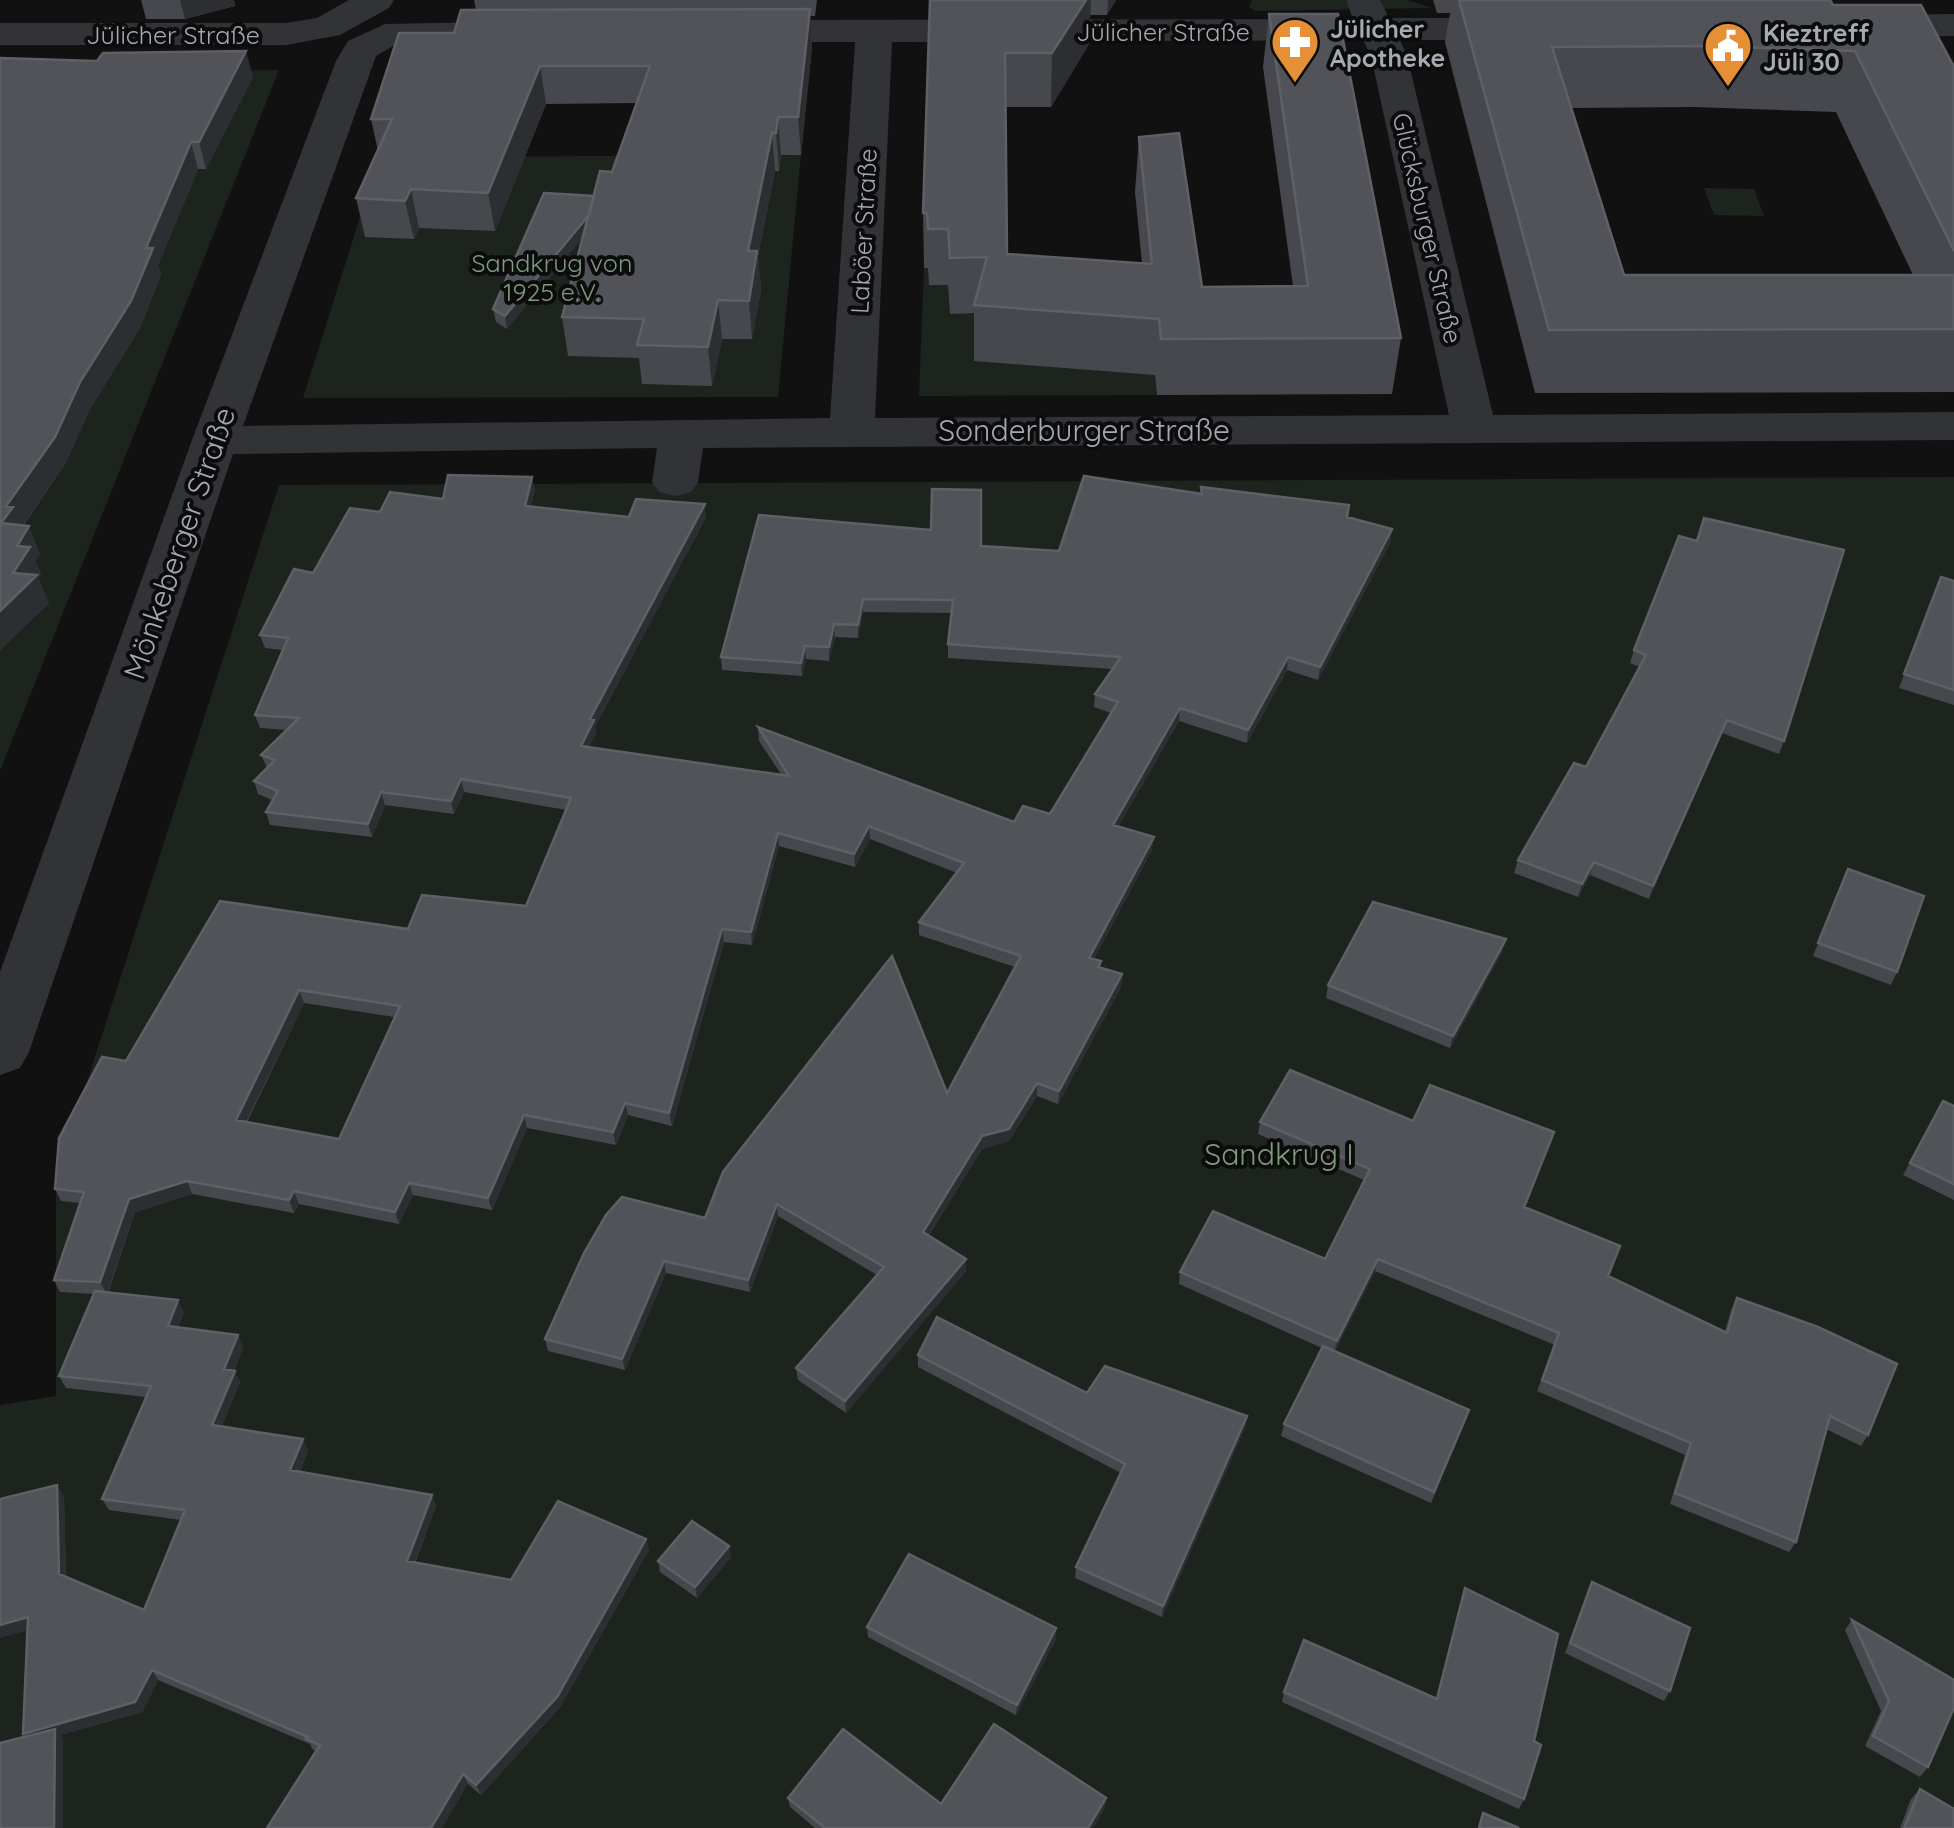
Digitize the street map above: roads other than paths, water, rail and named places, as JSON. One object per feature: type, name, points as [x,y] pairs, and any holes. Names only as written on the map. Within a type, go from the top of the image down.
[{"type":"street","points":[[358,30],[376,0]]},
{"type":"street","name":"Jülicher Straße","points":[[697,31],[874,30],[1368,14],[1562,29]]},
{"type":"street","name":"Glücksburger Straße","points":[[1368,14],[1389,56],[1474,428]]},
{"type":"street","points":[[1814,27],[1954,25]]},
{"type":"street","name":"Jülicher Straße","points":[[0,34],[286,34],[327,26],[398,34],[560,32]]},
{"type":"street","name":"Mönkeberger Straße","points":[[0,1052],[215,440],[355,60],[358,30]]},
{"type":"street","name":"Laböer Straße","points":[[852,432],[874,30]]},
{"type":"street","name":"Sonderburger Straße","points":[[215,440],[1954,426]]},
{"type":"street","points":[[1638,427],[1651,470]]},
{"type":"street","points":[[676,482],[682,434]]},
{"type":"place","name":"Jülicher Apotheke","points":[[1295,84]]},
{"type":"place","name":"Kieztreff Jüli 30","points":[[1728,88]]},
{"type":"park label","name":"Sandkrug von 1925 e.V.","points":[[552,276]]},
{"type":"park label","name":"Sandkrug I","points":[[1279,1154]]}]
